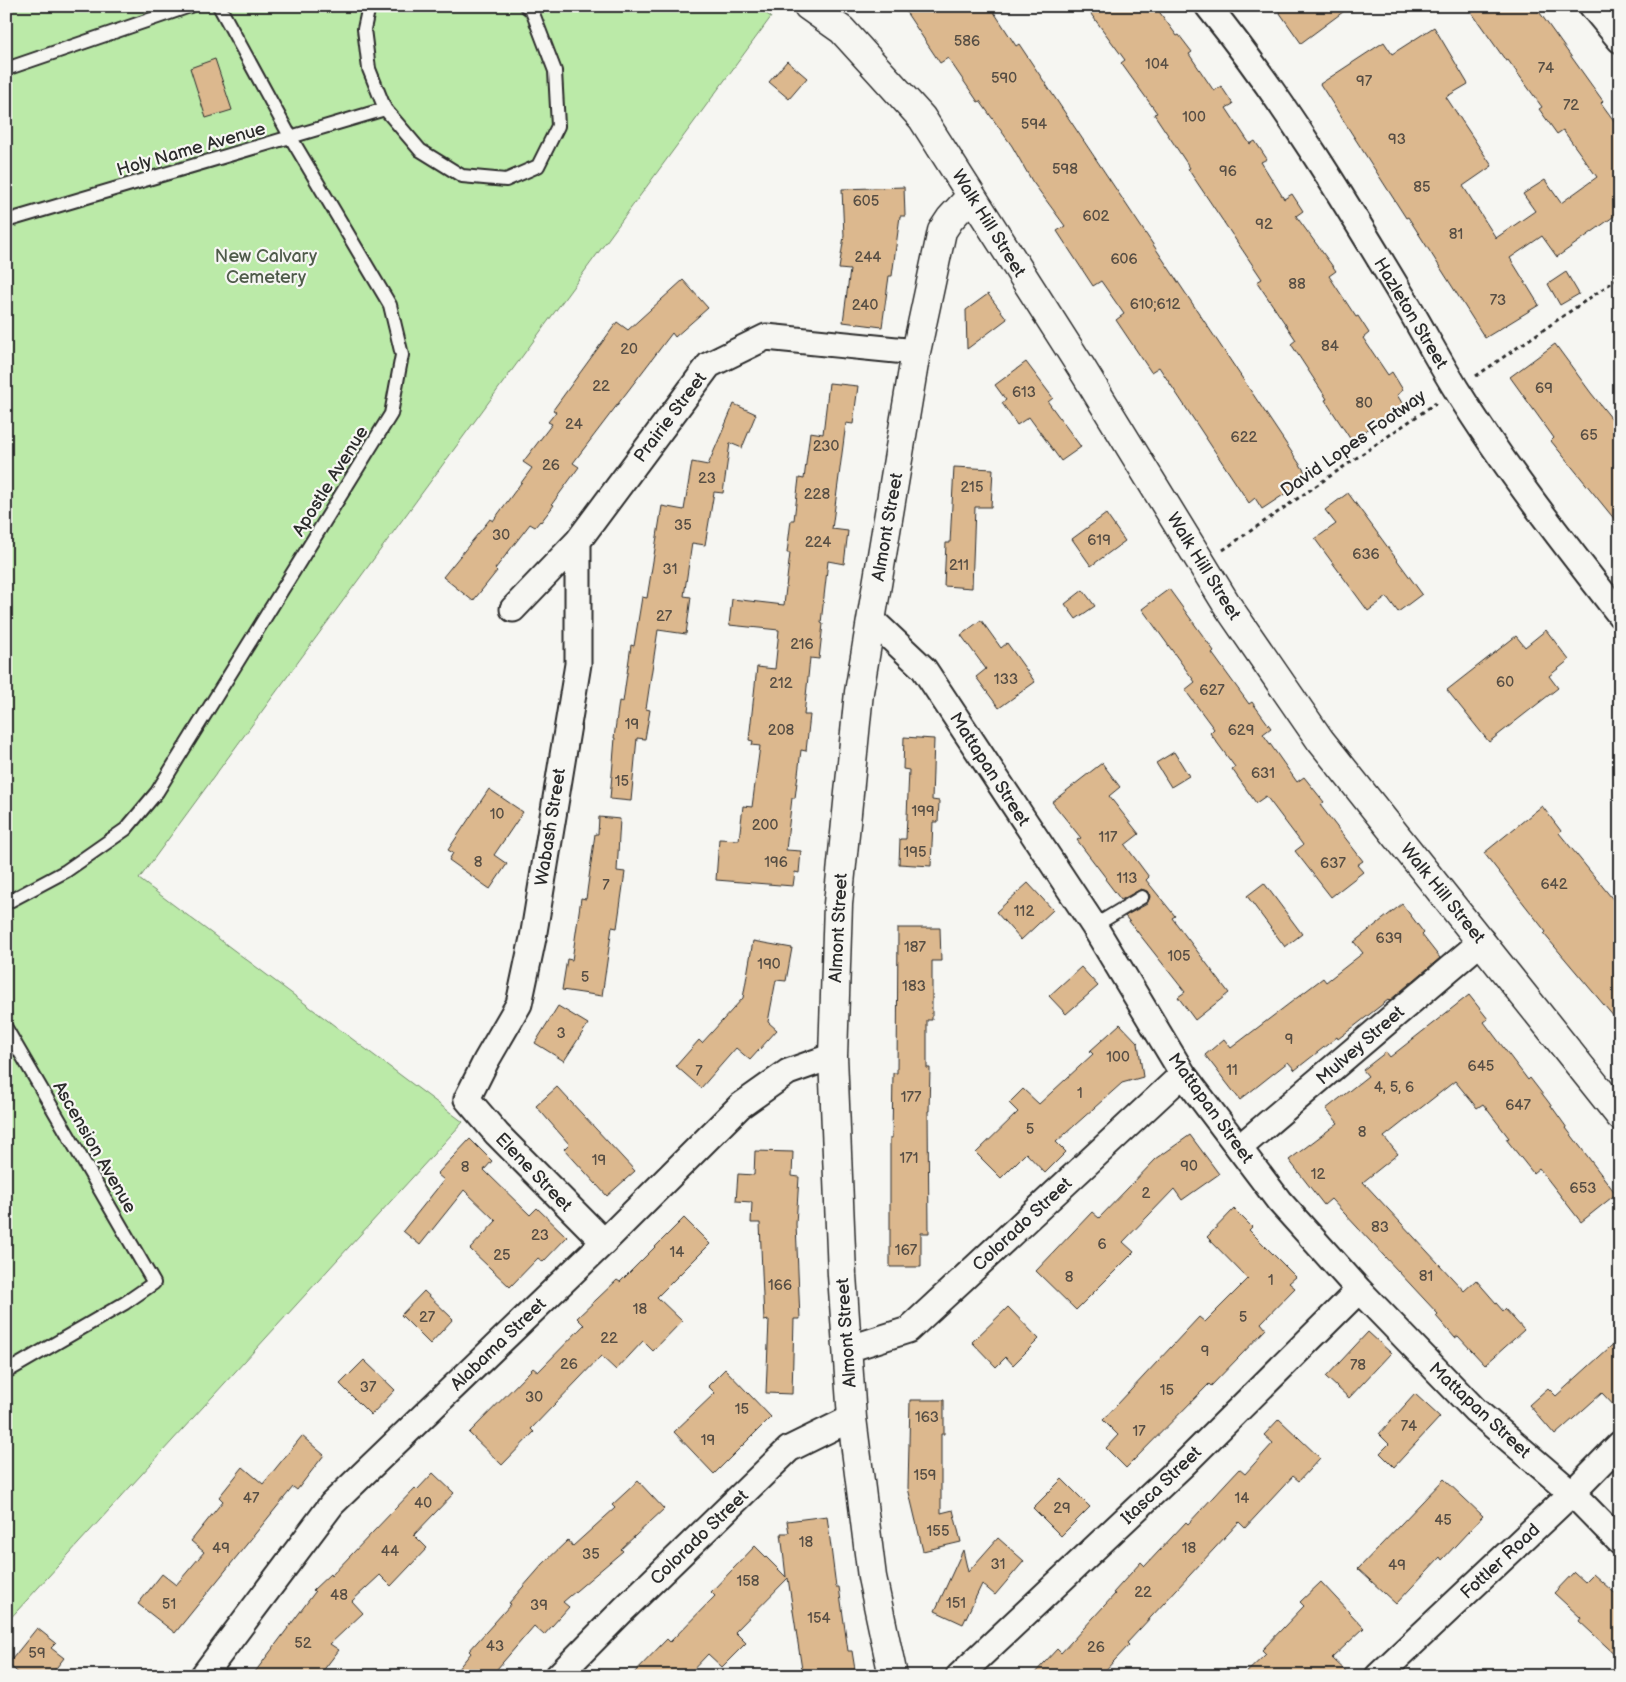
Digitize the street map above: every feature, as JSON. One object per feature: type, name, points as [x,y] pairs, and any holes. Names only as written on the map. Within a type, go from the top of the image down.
[{"type":"street","name":"Walk Hill Street","points":[[808,6],[842,30],[922,118],[1081,367],[1229,608],[1320,740],[1620,1116]]},
{"type":"street","name":"Hazleton Street","points":[[1208,6],[1242,48],[1311,148],[1410,309],[1456,389],[1508,467],[1620,615]]},
{"type":"street","points":[[1592,6],[1620,40]]},
{"type":"street","name":"Almont Street","points":[[893,1676],[872,1577],[852,1418],[842,1274],[833,1056],[838,904],[859,692],[916,352],[942,231],[971,196]]},
{"type":"street","name":"Prairie Street","points":[[512,609],[578,541],[709,365],[766,337],[916,352]]},
{"type":"street","name":"Wabash Street","points":[[467,1100],[486,1061],[519,1004],[533,938],[578,664],[578,541]]},
{"type":"street","name":"Mattapan Street","points":[[871,619],[924,669],[1094,926],[1183,1074],[1279,1201],[1359,1290],[1475,1410],[1572,1494],[1620,1542]]},
{"type":"street","name":"Mulvey Street","points":[[1239,1148],[1482,941]]},
{"type":"street","name":"Alabama Street","points":[[203,1676],[332,1504],[604,1242],[740,1106],[788,1072],[833,1056]]},
{"type":"street","name":"Colorado Street","points":[[848,1349],[908,1330],[1183,1074]]},
{"type":"street","name":"Elene Street","points":[[467,1100],[497,1134],[604,1242]]},
{"type":"street","name":"Itasca Street","points":[[959,1676],[1183,1465],[1359,1290]]},
{"type":"street","name":"Colorado Street","points":[[558,1676],[624,1609],[789,1449],[852,1418]]},
{"type":"street","name":"Fottler Road","points":[[1378,1676],[1572,1494],[1620,1444]]},
{"type":"lane","points":[[6,69],[190,6]]},
{"type":"lane","name":"Apostle Avenue","points":[[6,903],[66,871],[126,828],[157,792],[391,414],[402,355],[390,306],[291,138],[218,6]]},
{"type":"lane","points":[[369,6],[364,29],[369,69],[385,109],[420,150],[462,176],[506,180],[538,166],[558,126],[555,71],[532,11],[526,6]]},
{"type":"lane","name":"Holy Name Avenue","points":[[6,221],[385,109]]},
{"type":"lane","points":[[1094,926],[1142,897]]},
{"type":"lane","name":"Ascension Avenue","points":[[6,1028],[154,1284],[125,1303],[6,1372]]},
{"type":"path","name":"David Lopes Footway","points":[[1202,564],[1620,277]]},
{"type":"green space","name":"New Calvary Cemetery","points":[[6,6],[755,6],[771,17],[139,879],[463,1122],[6,1623]]},
{"type":"building","points":[[902,6],[990,6],[1016,46],[1019,44],[1309,478],[1262,509],[1255,498],[1249,503],[1159,367],[1151,372],[1116,320],[1124,314],[1101,281],[1093,286],[1057,231],[1065,226],[1032,181],[1012,146],[980,101],[978,102],[948,58],[940,63]]},
{"type":"building","points":[[1085,6],[1155,6],[1177,36],[1179,35],[1192,52],[1189,54],[1214,91],[1221,86],[1233,104],[1226,108],[1250,144],[1255,141],[1267,159],[1261,162],[1284,199],[1292,194],[1303,211],[1296,216],[1336,271],[1329,276],[1369,333],[1363,338],[1388,375],[1392,372],[1403,390],[1397,395],[1404,406],[1351,440],[1291,344],[1296,340],[1257,282],[1262,279],[1188,169],[1190,168],[1154,114],[1157,113],[1121,63],[1125,60]]},
{"type":"building","points":[[1275,6],[1351,6],[1301,43]]},
{"type":"building","points":[[1467,6],[1535,6],[1603,101],[1601,103],[1620,129],[1620,212],[1557,257],[1542,236],[1510,258],[1539,305],[1485,338],[1320,84],[1384,42],[1392,54],[1434,27],[1468,84],[1446,97],[1492,166],[1463,186],[1496,238],[1535,211],[1523,194],[1545,180],[1561,203],[1597,177],[1563,130],[1557,134],[1539,109],[1542,107]]},
{"type":"building","points":[[215,59],[232,110],[206,118],[190,68]]},
{"type":"building","points":[[787,61],[807,78],[789,99],[769,82]]},
{"type":"building","points":[[904,187],[905,216],[900,216],[892,276],[889,276],[882,327],[843,322],[850,270],[839,269],[844,236],[842,189]]},
{"type":"building","points":[[1566,272],[1579,294],[1560,305],[1548,284]]},
{"type":"building","points":[[683,280],[708,308],[675,337],[672,333],[573,463],[579,467],[552,504],[554,505],[535,527],[530,524],[473,601],[443,577],[490,519],[493,521],[532,468],[523,462],[552,424],[548,422],[556,412],[553,410],[617,322],[628,330]]},
{"type":"building","points":[[988,294],[1007,319],[967,349],[966,310]]},
{"type":"building","points":[[1555,344],[1620,429],[1620,526],[1551,441],[1554,438],[1510,377]]},
{"type":"building","points":[[1026,362],[1053,398],[1048,402],[1081,447],[1061,461],[1029,417],[1017,425],[1002,403],[1006,400],[995,385]]},
{"type":"building","points":[[829,383],[858,386],[853,424],[846,423],[832,529],[848,531],[844,564],[828,561],[819,659],[810,658],[804,715],[810,715],[806,751],[801,750],[795,798],[792,798],[786,850],[801,851],[799,873],[795,872],[793,886],[716,880],[719,839],[739,840],[743,806],[752,807],[760,746],[752,745],[753,741],[749,740],[757,667],[775,669],[779,630],[729,625],[732,599],[784,605],[790,553],[787,553],[791,520],[794,520],[799,478],[804,479],[810,432],[823,434]]},
{"type":"building","points":[[734,404],[756,414],[742,448],[730,443],[723,493],[714,492],[705,545],[692,543],[684,596],[691,597],[686,634],[658,630],[646,709],[650,710],[645,739],[637,738],[631,801],[610,799],[614,738],[619,701],[623,702],[631,645],[634,646],[642,597],[647,598],[662,506],[684,510],[692,462],[708,465]]},
{"type":"building","points":[[954,467],[993,469],[991,507],[975,507],[972,588],[944,586],[946,543],[950,543]]},
{"type":"building","points":[[1348,493],[1422,594],[1398,612],[1387,597],[1368,611],[1315,539],[1336,524],[1325,510]]},
{"type":"building","points":[[1106,514],[1125,541],[1091,566],[1072,539]]},
{"type":"building","points":[[1169,589],[1214,651],[1212,653],[1249,704],[1252,702],[1271,728],[1263,734],[1297,782],[1304,777],[1324,802],[1320,805],[1363,861],[1357,865],[1363,872],[1331,897],[1295,851],[1303,845],[1266,796],[1256,803],[1232,769],[1235,767],[1210,733],[1214,729],[1185,690],[1195,682],[1142,609]]},
{"type":"building","points":[[1083,590],[1095,606],[1076,619],[1065,604]]},
{"type":"building","points":[[981,620],[1001,648],[1007,643],[1035,682],[999,708],[976,677],[986,669],[961,635]]},
{"type":"building","points":[[1546,630],[1569,660],[1549,676],[1558,688],[1489,742],[1447,690],[1516,636],[1525,647]]},
{"type":"building","points":[[904,737],[934,739],[932,800],[939,801],[938,822],[933,822],[931,866],[899,864],[900,839],[906,839],[909,770],[903,769]]},
{"type":"building","points":[[1174,752],[1189,776],[1171,787],[1156,763]]},
{"type":"building","points":[[1102,763],[1120,787],[1109,796],[1139,834],[1125,845],[1149,877],[1146,880],[1175,916],[1172,918],[1229,993],[1195,1020],[1178,997],[1185,992],[1125,916],[1147,904],[1150,897],[1149,892],[1141,889],[1121,900],[1077,840],[1081,838],[1052,802]]},
{"type":"building","points":[[489,789],[523,812],[494,855],[507,864],[490,889],[449,860],[453,853],[448,850]]},
{"type":"building","points":[[1542,806],[1561,831],[1559,833],[1620,908],[1620,1024],[1544,934],[1546,932],[1484,853]]},
{"type":"building","points":[[599,817],[620,819],[617,871],[625,872],[617,928],[612,927],[602,996],[562,990],[567,959],[572,960],[581,898],[586,899],[595,834],[598,834]]},
{"type":"building","points":[[1028,883],[1053,910],[1021,940],[996,912]]},
{"type":"building","points":[[1264,883],[1302,934],[1285,947],[1247,896]]},
{"type":"building","points":[[1402,904],[1440,958],[1389,1001],[1338,1039],[1337,1037],[1295,1070],[1288,1062],[1240,1100],[1205,1055],[1224,1039],[1231,1048],[1323,978],[1326,982],[1363,953],[1354,942]]},
{"type":"building","points":[[898,928],[940,928],[941,961],[932,961],[932,1020],[927,1020],[927,1068],[930,1068],[928,1111],[929,1233],[921,1233],[921,1267],[890,1267],[890,1138],[892,1138],[893,1073],[897,1073]]},
{"type":"building","points":[[753,941],[792,948],[786,981],[776,980],[768,1022],[777,1030],[750,1060],[736,1048],[701,1088],[676,1066],[699,1040],[702,1043],[743,998]]},
{"type":"building","points":[[1081,967],[1098,986],[1066,1014],[1049,996]]},
{"type":"building","points":[[1469,995],[1488,1019],[1484,1022],[1528,1080],[1530,1078],[1547,1100],[1616,1194],[1581,1222],[1539,1168],[1533,1173],[1506,1139],[1509,1138],[1483,1104],[1477,1108],[1455,1081],[1384,1137],[1398,1154],[1363,1182],[1464,1291],[1476,1280],[1503,1311],[1505,1309],[1524,1330],[1485,1365],[1458,1336],[1455,1338],[1436,1316],[1438,1314],[1331,1199],[1324,1205],[1289,1160],[1338,1123],[1326,1109],[1368,1076],[1363,1070],[1386,1052],[1390,1057]]},
{"type":"building","points":[[558,1006],[588,1024],[564,1061],[535,1043]]},
{"type":"building","points":[[1120,1024],[1138,1043],[1143,1077],[1122,1083],[1056,1142],[1066,1152],[1045,1173],[1026,1153],[1001,1178],[976,1153],[1018,1112],[1009,1103],[1023,1089],[1039,1104],[1093,1054],[1090,1051]]},
{"type":"building","points":[[557,1087],[635,1171],[607,1196],[564,1149],[569,1144],[536,1106]]},
{"type":"building","points":[[1190,1135],[1219,1174],[1182,1200],[1174,1189],[1123,1242],[1134,1252],[1076,1310],[1036,1271],[1092,1212],[1099,1218],[1156,1159]]},
{"type":"building","points":[[470,1139],[492,1161],[484,1170],[530,1215],[537,1208],[567,1237],[543,1262],[538,1258],[510,1287],[470,1249],[496,1221],[464,1190],[420,1245],[403,1231],[444,1180],[437,1174]]},
{"type":"building","points":[[755,1151],[793,1152],[792,1176],[799,1177],[796,1224],[800,1319],[794,1319],[792,1394],[766,1393],[769,1320],[764,1321],[760,1223],[751,1223],[752,1202],[736,1201],[738,1174],[754,1175]]},
{"type":"building","points":[[1234,1209],[1252,1227],[1249,1230],[1296,1277],[1289,1283],[1295,1288],[1261,1323],[1266,1329],[1211,1386],[1209,1384],[1126,1468],[1106,1448],[1118,1435],[1103,1420],[1199,1317],[1205,1322],[1248,1279],[1207,1237]]},
{"type":"building","points":[[684,1218],[710,1244],[657,1297],[682,1321],[653,1351],[643,1341],[616,1370],[601,1356],[531,1429],[534,1432],[502,1465],[469,1433],[533,1368],[538,1372],[584,1325],[577,1318],[617,1280],[620,1282]]},
{"type":"building","points":[[424,1291],[453,1319],[430,1344],[401,1315]]},
{"type":"building","points":[[1008,1307],[1039,1339],[1013,1365],[1006,1357],[996,1367],[972,1342]]},
{"type":"building","points":[[1368,1332],[1391,1353],[1349,1398],[1326,1377]]},
{"type":"building","points":[[1620,1338],[1620,1412],[1602,1393],[1555,1435],[1529,1405],[1548,1388],[1556,1396]]},
{"type":"building","points":[[364,1360],[395,1390],[371,1415],[340,1384]]},
{"type":"building","points":[[725,1369],[771,1417],[714,1474],[674,1432],[715,1393],[708,1386]]},
{"type":"building","points":[[1415,1394],[1440,1417],[1394,1467],[1380,1453],[1389,1444],[1379,1434]]},
{"type":"building","points":[[910,1400],[944,1400],[944,1434],[941,1434],[941,1513],[953,1510],[961,1542],[923,1551],[908,1488]]},
{"type":"building","points":[[1279,1419],[1320,1458],[1299,1481],[1293,1476],[1245,1528],[1239,1522],[1127,1643],[1129,1645],[1100,1676],[1032,1676],[1057,1649],[1061,1653],[1115,1594],[1113,1593],[1141,1562],[1145,1566],[1186,1522],[1188,1524],[1239,1469],[1245,1474],[1273,1443],[1264,1435]]},
{"type":"building","points":[[302,1436],[324,1455],[297,1490],[293,1487],[175,1633],[138,1604],[162,1574],[176,1585],[204,1552],[191,1541],[223,1501],[219,1497],[243,1467],[263,1484]]},
{"type":"building","points":[[433,1473],[454,1493],[414,1535],[427,1548],[391,1586],[380,1575],[352,1601],[363,1613],[330,1644],[339,1650],[319,1676],[252,1676],[315,1592],[313,1590],[330,1574],[331,1576],[415,1488],[417,1490]]},
{"type":"building","points":[[1062,1479],[1090,1507],[1061,1536],[1033,1508]]},
{"type":"building","points":[[1444,1479],[1483,1516],[1442,1560],[1440,1557],[1396,1604],[1358,1569]]},
{"type":"building","points":[[638,1481],[664,1509],[621,1549],[623,1551],[563,1602],[569,1607],[544,1635],[534,1626],[491,1676],[452,1676],[471,1653],[469,1651],[511,1604],[509,1603],[543,1564],[568,1540],[573,1546],[615,1508],[612,1505]]},
{"type":"building","points":[[827,1516],[836,1587],[839,1587],[848,1651],[852,1651],[856,1676],[803,1676],[788,1578],[735,1632],[746,1643],[722,1667],[708,1654],[687,1676],[631,1676],[667,1639],[670,1642],[715,1596],[711,1592],[755,1546],[786,1577],[781,1533],[789,1533],[787,1521]]},
{"type":"building","points":[[998,1538],[1024,1561],[995,1595],[982,1584],[963,1624],[935,1611],[963,1550],[968,1572]]},
{"type":"building","points":[[1574,1572],[1585,1582],[1593,1574],[1620,1598],[1620,1659],[1579,1621],[1581,1618],[1554,1593]]},
{"type":"building","points":[[1321,1582],[1364,1628],[1332,1658],[1351,1676],[1243,1676],[1266,1654],[1262,1650],[1304,1606],[1300,1602]]},
{"type":"building","points":[[37,1628],[56,1643],[51,1648],[64,1658],[50,1676],[22,1676],[8,1664]]}]
